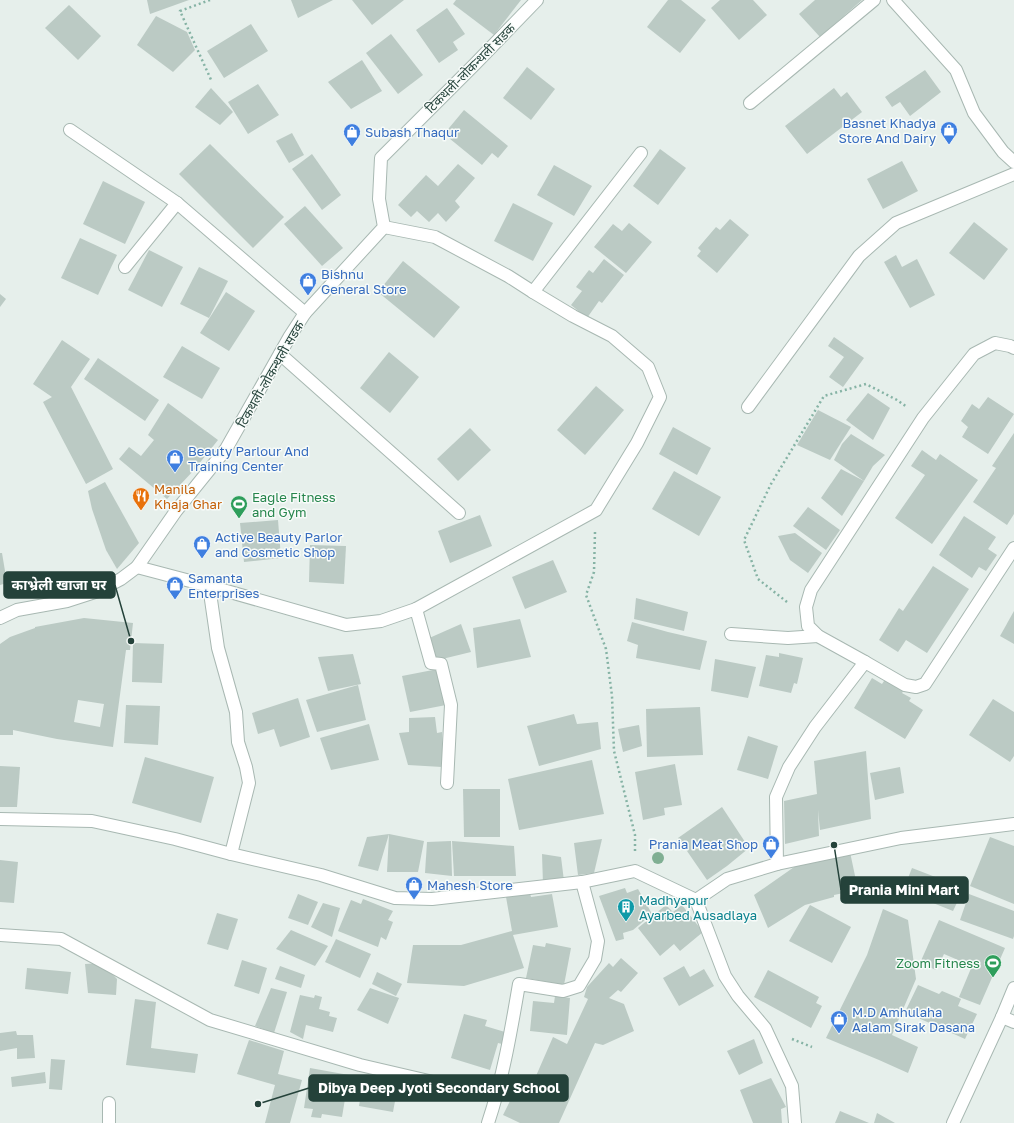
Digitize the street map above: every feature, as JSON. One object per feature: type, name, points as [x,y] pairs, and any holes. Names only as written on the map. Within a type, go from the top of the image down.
[{"type":"street","name":"टिकथली-लोकन्थली सडक","points":[[0,618],[17,610],[66,601],[98,591],[121,579],[136,567],[176,511],[226,449],[290,336],[305,313],[384,227],[379,200],[381,158],[537,0]]},
{"type":"street","points":[[750,103],[874,0]]},
{"type":"street","points":[[893,0],[956,70],[974,114],[1003,152],[1014,162]]},
{"type":"street","points":[[70,130],[177,203],[305,313]]},
{"type":"street","points":[[533,292],[641,153]]},
{"type":"street","points":[[748,407],[828,296],[864,251],[896,224],[1014,174]]},
{"type":"street","points":[[125,267],[177,203]]},
{"type":"street","points":[[136,567],[346,625],[381,621],[416,609],[596,510],[637,443],[660,397],[648,367],[612,336],[573,316],[508,276],[436,237],[384,227]]},
{"type":"street","points":[[1014,348],[995,343],[974,354],[923,418],[811,590],[806,607],[808,626],[818,636],[905,685],[916,687],[925,684],[1014,548]]},
{"type":"street","points":[[280,354],[459,513]]},
{"type":"street","points":[[209,586],[218,648],[236,712],[238,742],[246,767],[249,783],[231,854]]},
{"type":"street","points":[[416,609],[431,663],[441,664],[451,705],[447,783]]},
{"type":"street","points":[[732,634],[788,638],[818,636]]},
{"type":"street","points":[[777,864],[776,797],[786,773],[814,727],[865,662]]},
{"type":"street","points":[[0,819],[92,821],[175,839],[321,875],[395,898],[432,899],[582,882],[636,871],[696,900],[725,976],[738,996],[765,1028],[792,1086],[795,1123]]},
{"type":"street","points":[[696,900],[727,879],[777,864],[901,838],[1014,824]]},
{"type":"street","points":[[488,1123],[497,1095],[519,984],[563,990],[579,986],[595,959],[598,941],[582,882]]},
{"type":"street","points":[[0,935],[61,939],[210,1020],[360,1065],[459,1088],[497,1095]]},
{"type":"street","points":[[953,1123],[1014,988]]},
{"type":"street","points":[[1002,1016],[1014,1022]]},
{"type":"street","points":[[109,1103],[109,1123]]},
{"type":"path","points":[[210,0],[180,12],[212,82]]},
{"type":"path","points":[[808,626],[788,603],[758,579],[744,540],[771,484],[824,396],[866,384],[897,400],[923,418]]},
{"type":"path","points":[[596,510],[594,572],[586,595],[606,648],[612,696],[614,751],[635,835],[636,871]]},
{"type":"building","points":[[147,0],[189,0],[150,14]]},
{"type":"building","points":[[291,0],[333,0],[298,18]]},
{"type":"building","points":[[352,0],[404,0],[372,25]]},
{"type":"building","points":[[456,0],[521,0],[494,35],[453,4]]},
{"type":"building","points":[[668,0],[681,0],[706,20],[680,53],[647,27]]},
{"type":"building","points":[[720,0],[753,0],[767,15],[739,40],[711,8]]},
{"type":"building","points":[[815,0],[862,0],[820,37],[799,14]]},
{"type":"building","points":[[69,5],[101,36],[78,60],[45,28]]},
{"type":"building","points":[[447,8],[465,34],[453,42],[458,50],[439,63],[416,30]]},
{"type":"building","points":[[156,16],[187,32],[195,50],[173,72],[137,45]]},
{"type":"building","points":[[251,24],[268,51],[224,78],[207,51]]},
{"type":"building","points":[[391,34],[423,75],[398,94],[366,53]]},
{"type":"building","points":[[362,60],[382,91],[351,109],[328,82]]},
{"type":"building","points":[[527,67],[555,89],[531,120],[503,98]]},
{"type":"building","points":[[925,70],[941,92],[910,116],[900,102],[892,107],[885,97]]},
{"type":"building","points":[[258,84],[279,115],[248,134],[228,102]]},
{"type":"building","points":[[211,88],[233,112],[220,125],[195,107]]},
{"type":"building","points":[[834,88],[841,97],[847,92],[862,112],[807,154],[785,126]]},
{"type":"building","points":[[464,110],[508,146],[498,158],[492,153],[482,165],[444,134]]},
{"type":"building","points":[[292,133],[304,155],[289,163],[276,141]]},
{"type":"building","points":[[210,144],[284,217],[253,248],[179,174]]},
{"type":"building","points":[[660,149],[686,168],[658,205],[633,186]]},
{"type":"building","points":[[312,154],[341,195],[322,210],[292,169]]},
{"type":"building","points":[[902,161],[918,191],[883,209],[867,179]]},
{"type":"building","points":[[458,164],[475,178],[455,201],[460,207],[446,222],[438,213],[429,222],[417,211],[411,217],[398,205],[426,175],[438,186]]},
{"type":"building","points":[[554,165],[592,186],[574,216],[537,195]]},
{"type":"building","points":[[103,181],[145,202],[125,244],[83,224]]},
{"type":"building","points":[[513,203],[553,223],[533,261],[494,241]]},
{"type":"building","points":[[305,206],[343,248],[322,266],[284,224]]},
{"type":"building","points":[[730,219],[749,235],[717,273],[697,256],[701,251],[698,248],[716,227],[720,230]]},
{"type":"building","points":[[974,222],[1008,249],[984,280],[949,253]]},
{"type":"building","points":[[629,223],[652,242],[626,273],[594,247],[613,224],[622,231]]},
{"type":"building","points":[[80,238],[117,255],[98,295],[61,278]]},
{"type":"building","points":[[149,250],[183,267],[162,307],[128,290]]},
{"type":"building","points":[[896,255],[902,267],[917,259],[935,295],[910,308],[884,262]]},
{"type":"building","points":[[604,259],[624,275],[602,303],[599,301],[587,318],[571,305],[582,291],[576,287],[589,270],[593,273]]},
{"type":"building","points":[[403,261],[460,307],[434,338],[378,292]]},
{"type":"building","points":[[199,267],[228,281],[209,318],[180,304]]},
{"type":"building","points":[[226,292],[255,311],[229,351],[200,333]]},
{"type":"building","points":[[0,294],[6,299],[0,307]]},
{"type":"building","points":[[834,337],[864,358],[843,387],[829,377],[844,357],[828,346]]},
{"type":"building","points":[[62,340],[90,359],[71,387],[113,469],[86,484],[43,402],[52,397],[33,384]]},
{"type":"building","points":[[182,346],[220,368],[202,399],[163,377]]},
{"type":"building","points":[[389,352],[419,377],[390,413],[360,388]]},
{"type":"building","points":[[98,358],[159,400],[145,421],[84,379]]},
{"type":"building","points":[[596,386],[624,410],[585,455],[557,430]]},
{"type":"building","points":[[868,393],[890,408],[873,440],[846,420]]},
{"type":"building","points":[[988,397],[1014,414],[988,454],[962,437],[968,427],[961,421],[972,404],[979,409]]},
{"type":"building","points":[[168,403],[218,440],[194,470],[167,499],[119,459],[129,447],[141,456],[154,440],[148,435]]},
{"type":"building","points":[[818,410],[851,427],[830,460],[797,445]]},
{"type":"building","points":[[673,427],[711,448],[697,475],[659,454]]},
{"type":"building","points":[[470,428],[491,450],[458,481],[437,459]]},
{"type":"building","points":[[1014,433],[1014,514],[1007,525],[973,502],[996,468],[992,466]]},
{"type":"building","points":[[851,434],[885,455],[873,466],[864,481],[834,460],[842,444]]},
{"type":"building","points":[[922,450],[936,460],[940,454],[978,480],[932,544],[895,518],[925,475],[911,466]]},
{"type":"building","points":[[841,469],[864,481],[842,516],[821,498]]},
{"type":"building","points":[[674,471],[721,497],[699,536],[652,509]]},
{"type":"building","points":[[105,482],[139,543],[117,569],[106,550],[92,509],[88,491]]},
{"type":"building","points":[[808,507],[840,530],[826,550],[793,526]]},
{"type":"building","points":[[480,515],[492,546],[450,563],[438,531]]},
{"type":"building","points":[[964,516],[996,537],[988,549],[997,555],[986,571],[979,567],[972,578],[939,555]]},
{"type":"building","points":[[278,520],[281,558],[244,562],[240,523]]},
{"type":"building","points":[[795,533],[822,553],[808,573],[790,560],[778,536]]},
{"type":"building","points":[[310,545],[346,546],[344,584],[309,582]]},
{"type":"building","points":[[0,553],[2,553],[7,583],[0,585]]},
{"type":"building","points":[[553,560],[567,592],[525,609],[512,577]]},
{"type":"building","points":[[933,566],[969,589],[927,653],[906,640],[898,652],[879,640],[899,608],[903,611]]},
{"type":"building","points":[[636,598],[688,612],[684,631],[634,619]]},
{"type":"building","points":[[1014,611],[1014,644],[1000,636]]},
{"type":"building","points":[[84,618],[133,623],[130,650],[126,650],[113,747],[57,739],[13,730],[13,735],[0,735],[0,644],[10,637],[35,627]],"holes":[[[78,700],[104,704],[100,727],[74,722]]]},
{"type":"building","points":[[520,619],[531,657],[477,668],[473,628]]},
{"type":"building","points":[[632,622],[707,641],[700,670],[636,658],[638,645],[627,641]]},
{"type":"building","points":[[461,624],[471,652],[434,661],[427,639]]},
{"type":"building","points":[[133,643],[164,644],[162,683],[132,682]]},
{"type":"building","points":[[779,653],[803,658],[797,684],[794,683],[791,693],[759,686],[766,655],[779,657]]},
{"type":"building","points":[[353,654],[361,684],[328,691],[318,657]]},
{"type":"building","points":[[715,659],[756,667],[748,698],[711,691]]},
{"type":"building","points":[[438,669],[446,705],[410,712],[402,676]]},
{"type":"building","points":[[872,678],[882,684],[886,678],[904,690],[902,693],[911,698],[909,701],[923,710],[905,739],[854,708]]},
{"type":"building","points":[[358,685],[366,720],[317,732],[306,700]]},
{"type":"building","points":[[298,698],[310,737],[280,747],[274,729],[258,734],[252,713]]},
{"type":"building","points":[[993,699],[1014,712],[1014,756],[1010,762],[969,735]]},
{"type":"building","points":[[126,705],[160,706],[158,745],[124,743]]},
{"type":"building","points":[[700,707],[703,755],[647,757],[646,709]]},
{"type":"building","points":[[574,714],[577,724],[598,722],[601,749],[539,766],[527,726]]},
{"type":"building","points":[[435,717],[437,733],[442,732],[442,767],[408,765],[399,733],[409,732],[409,718]]},
{"type":"building","points":[[369,724],[379,760],[331,770],[320,738]]},
{"type":"building","points":[[639,725],[642,746],[623,752],[618,729]]},
{"type":"building","points":[[748,736],[778,746],[768,779],[737,770]]},
{"type":"building","points":[[866,751],[871,819],[820,830],[818,810],[819,836],[785,844],[784,801],[817,794],[814,761]]},
{"type":"building","points":[[145,757],[214,777],[201,823],[132,803]]},
{"type":"building","points":[[592,760],[604,814],[519,830],[508,779]]},
{"type":"building","points":[[675,764],[682,805],[664,808],[665,815],[643,820],[635,772]]},
{"type":"building","points":[[0,766],[20,767],[17,807],[0,807]]},
{"type":"building","points":[[900,767],[904,793],[875,800],[870,773]]},
{"type":"building","points":[[463,789],[500,789],[500,837],[464,837]]},
{"type":"building","points":[[722,807],[749,848],[707,880],[678,838]]},
{"type":"building","points":[[389,834],[424,841],[418,872],[387,872]]},
{"type":"building","points":[[389,834],[378,871],[358,866],[367,837]]},
{"type":"building","points":[[990,837],[1014,846],[1014,904],[970,886]]},
{"type":"building","points":[[602,839],[594,873],[578,875],[574,843]]},
{"type":"building","points":[[451,841],[452,876],[425,873],[427,842]]},
{"type":"building","points":[[452,841],[514,846],[516,876],[454,876]]},
{"type":"building","points":[[850,852],[858,890],[834,895],[834,897],[805,905],[768,928],[754,895],[797,865]]},
{"type":"building","points":[[542,854],[561,857],[564,881],[543,884]]},
{"type":"building","points":[[0,860],[18,862],[14,903],[0,902]]},
{"type":"building","points":[[912,868],[964,888],[953,911],[903,891]]},
{"type":"building","name":"Madhyapur Ayarbed Ausadlaya","points":[[625,888],[627,893],[638,889],[652,914],[633,930],[623,933],[624,939],[616,941],[599,896]]},
{"type":"building","points":[[530,893],[531,897],[552,894],[558,927],[513,935],[524,968],[464,986],[407,983],[413,945],[461,945],[512,931],[506,897]]},
{"type":"building","points":[[298,894],[318,902],[308,925],[288,918]]},
{"type":"building","points":[[969,894],[1014,911],[1013,939],[960,920]]},
{"type":"building","points":[[363,899],[393,911],[388,920],[393,922],[386,940],[381,937],[378,947],[338,931],[351,900],[361,904]]},
{"type":"building","points":[[323,903],[340,908],[332,937],[311,927]]},
{"type":"building","points":[[666,905],[673,912],[682,905],[703,932],[680,951],[674,944],[660,956],[638,928]]},
{"type":"building","points":[[810,905],[851,927],[832,963],[789,941]]},
{"type":"building","points":[[883,909],[908,920],[916,979],[892,1035],[918,1047],[908,1073],[826,1038],[867,955]]},
{"type":"building","points":[[217,913],[238,919],[228,950],[207,944]]},
{"type":"building","points":[[939,920],[1005,948],[980,1005],[959,997],[972,966],[944,954],[936,970],[920,963]]},
{"type":"building","points":[[291,930],[328,946],[315,966],[276,949]]},
{"type":"building","points":[[336,939],[371,954],[360,978],[325,962]]},
{"type":"building","points":[[546,943],[571,948],[564,985],[526,978],[533,945],[545,947]]},
{"type":"building","points":[[621,958],[638,973],[621,992],[618,990],[609,998],[624,1004],[634,1031],[603,1045],[595,1043],[559,1123],[520,1123],[503,1115],[517,1087],[529,1092],[553,1037],[567,1044],[588,999],[584,997],[587,987],[609,963],[613,967]]},
{"type":"building","points":[[242,960],[267,968],[259,994],[234,986]]},
{"type":"building","points":[[102,963],[117,979],[116,995],[88,993],[85,964]]},
{"type":"building","points":[[280,966],[305,975],[301,988],[275,979]]},
{"type":"building","points":[[684,966],[690,977],[704,969],[714,986],[679,1006],[663,978]]},
{"type":"building","points":[[27,968],[71,972],[68,994],[25,989]]},
{"type":"building","points":[[768,970],[819,997],[816,1003],[822,1006],[811,1028],[754,997]]},
{"type":"building","points":[[377,972],[402,984],[396,996],[372,984]]},
{"type":"building","points":[[918,985],[939,994],[942,991],[961,999],[958,1006],[977,1014],[965,1039],[905,1012]]},
{"type":"building","points":[[271,988],[287,992],[274,1033],[255,1026]]},
{"type":"building","points":[[370,988],[399,998],[388,1024],[357,1010]]},
{"type":"building","points":[[300,995],[314,998],[315,995],[322,997],[319,1009],[330,1012],[329,1016],[337,1018],[333,1032],[306,1025],[303,1039],[290,1032]]},
{"type":"building","points":[[555,996],[570,998],[567,1035],[530,1031],[533,1001],[554,1003]]},
{"type":"building","points":[[135,999],[156,1002],[151,1048],[198,1054],[195,1073],[126,1065]]},
{"type":"building","points":[[464,1014],[487,1020],[485,1026],[505,1032],[502,1044],[498,1043],[490,1070],[451,1058]]},
{"type":"building","points":[[16,1031],[17,1035],[33,1035],[35,1058],[17,1059],[17,1048],[0,1051],[0,1033]]},
{"type":"building","points":[[754,1039],[763,1063],[739,1075],[727,1051]]},
{"type":"building","points":[[249,1040],[284,1051],[278,1074],[302,1080],[290,1123],[265,1123],[275,1085],[237,1074]]},
{"type":"building","points":[[51,1059],[65,1060],[62,1090],[49,1089]]},
{"type":"building","points":[[310,1068],[349,1075],[342,1117],[322,1114],[321,1118],[311,1117],[313,1109],[304,1108]]},
{"type":"building","points":[[382,1071],[400,1074],[393,1112],[359,1106],[364,1075],[381,1078]]},
{"type":"building","points":[[45,1072],[46,1083],[12,1087],[11,1077]]},
{"type":"building","points":[[771,1078],[786,1107],[781,1109],[782,1123],[753,1123],[740,1090]]},
{"type":"building","points":[[840,1111],[869,1123],[835,1123]]},
{"type":"building","points":[[877,1113],[895,1123],[874,1123]]},
{"type":"place","name":"Basnet Khadya Store And Dairy","points":[[949,145]]},
{"type":"place","name":"Subash Thaqur","points":[[352,147]]},
{"type":"place","name":"Bishnu General Store","points":[[308,296]]},
{"type":"place","name":"Beauty Parlour And Training Center","points":[[175,473]]},
{"type":"place","name":"Manila Khaja Ghar","points":[[141,511]]},
{"type":"place","name":"Eagle Fitness and Gym","points":[[239,519]]},
{"type":"place","name":"Active Beauty Parlor and Cosmetic Shop","points":[[202,559]]},
{"type":"place","name":"Samanta Enterprises","points":[[175,600]]},
{"type":"place","name":"काभ्रेली खाजा घर","points":[[131,641]]},
{"type":"place","name":"Prania Mini Mart","points":[[834,845]]},
{"type":"place","name":"Prania Meat Shop","points":[[771,859]]},
{"type":"place","name":"Mahesh Store","points":[[414,900]]},
{"type":"place","name":"Madhyapur Ayarbed Ausadlaya","points":[[626,922]]},
{"type":"place","name":"Zoom Fitness","points":[[993,978]]},
{"type":"place","name":"M.D Amhulaha Aalam Sirak Dasana","points":[[839,1034]]},
{"type":"place","name":"Dibya Deep Jyoti Secondary School","points":[[258,1104]]}]
